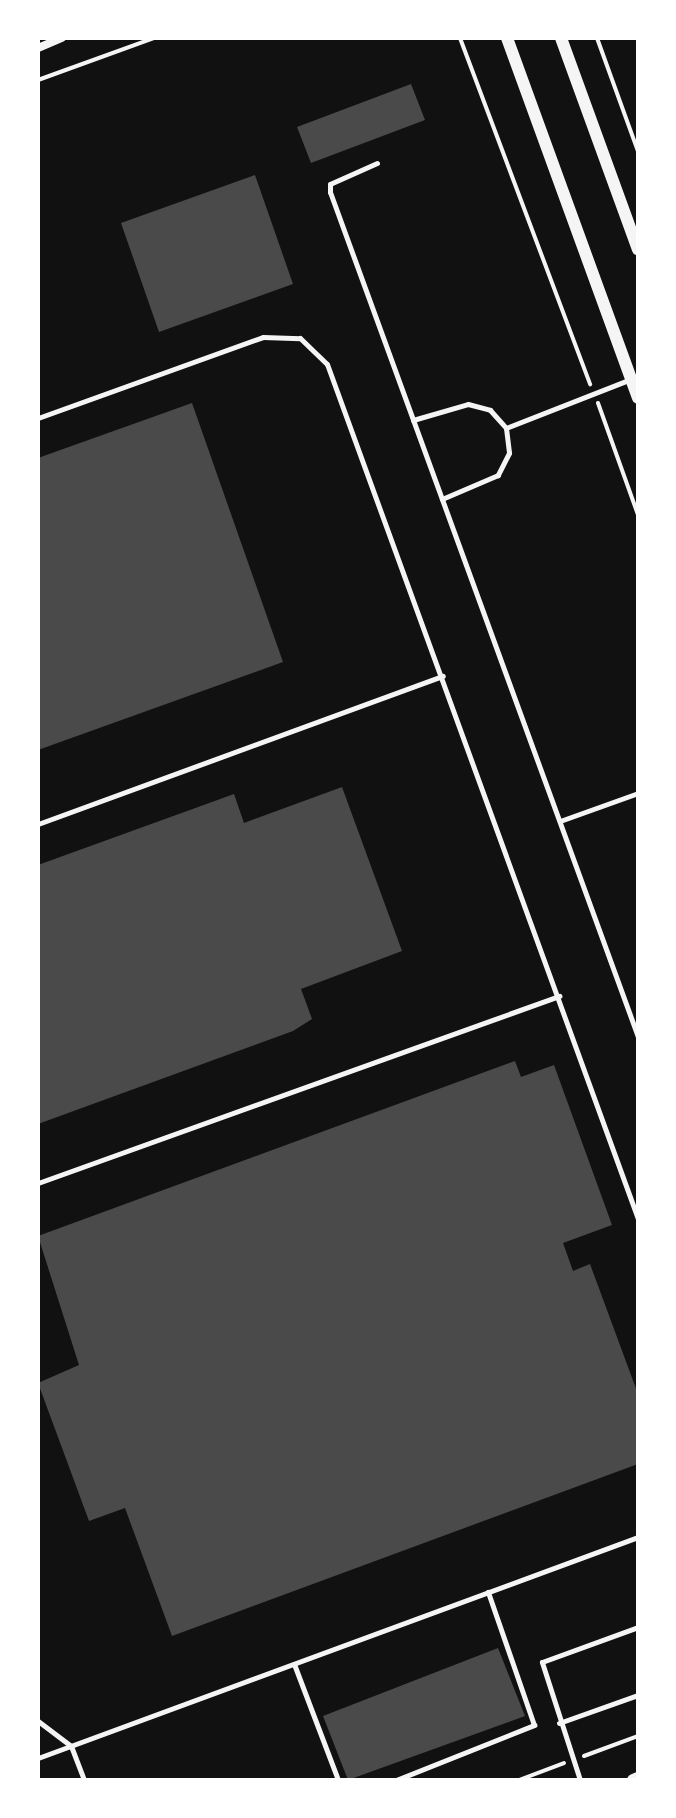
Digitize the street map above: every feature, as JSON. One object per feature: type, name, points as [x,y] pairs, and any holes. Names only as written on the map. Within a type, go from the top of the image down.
[{"type":"street","points":[[38,48],[62,38]]},
{"type":"street","points":[[507,38],[638,398]]},
{"type":"street","points":[[561,38],[638,249]]},
{"type":"lane","points":[[377,163],[330,184],[330,192],[638,1037]]},
{"type":"lane","points":[[38,418],[263,337],[300,338],[327,364],[341,393],[638,1219]]},
{"type":"lane","points":[[506,428],[631,379]]},
{"type":"lane","points":[[413,420],[468,404],[490,410],[506,428],[509,453],[498,475],[442,499]]},
{"type":"lane","points":[[38,824],[443,676]]},
{"type":"lane","points":[[560,821],[638,793]]},
{"type":"lane","points":[[38,1183],[559,996]]},
{"type":"lane","points":[[38,1758],[638,1537]]},
{"type":"lane","points":[[396,1780],[534,1725],[488,1592]]},
{"type":"lane","points":[[580,1780],[559,1723],[542,1662],[638,1627]]},
{"type":"lane","points":[[294,1664],[338,1780]]},
{"type":"lane","points":[[559,1723],[638,1695]]},
{"type":"lane","points":[[38,1721],[71,1746],[84,1780]]},
{"type":"path","points":[[38,80],[154,38]]},
{"type":"path","points":[[460,38],[638,515]]},
{"type":"path","points":[[597,38],[638,151]]},
{"type":"building","points":[[411,84],[425,120],[311,163],[297,127]]},
{"type":"building","points":[[255,175],[293,284],[159,332],[121,223]]},
{"type":"building","points":[[192,403],[283,662],[38,750],[38,458]]},
{"type":"building","points":[[342,787],[402,951],[301,989],[312,1019],[293,1031],[38,1124],[38,865],[234,794],[244,823]]},
{"type":"building","points":[[515,1061],[521,1077],[554,1065],[612,1225],[563,1243],[573,1271],[590,1264],[638,1394],[638,1464],[172,1636],[125,1508],[89,1521],[38,1383],[79,1365],[38,1236]]},
{"type":"building","points":[[498,1648],[525,1716],[348,1780],[323,1716]]}]
